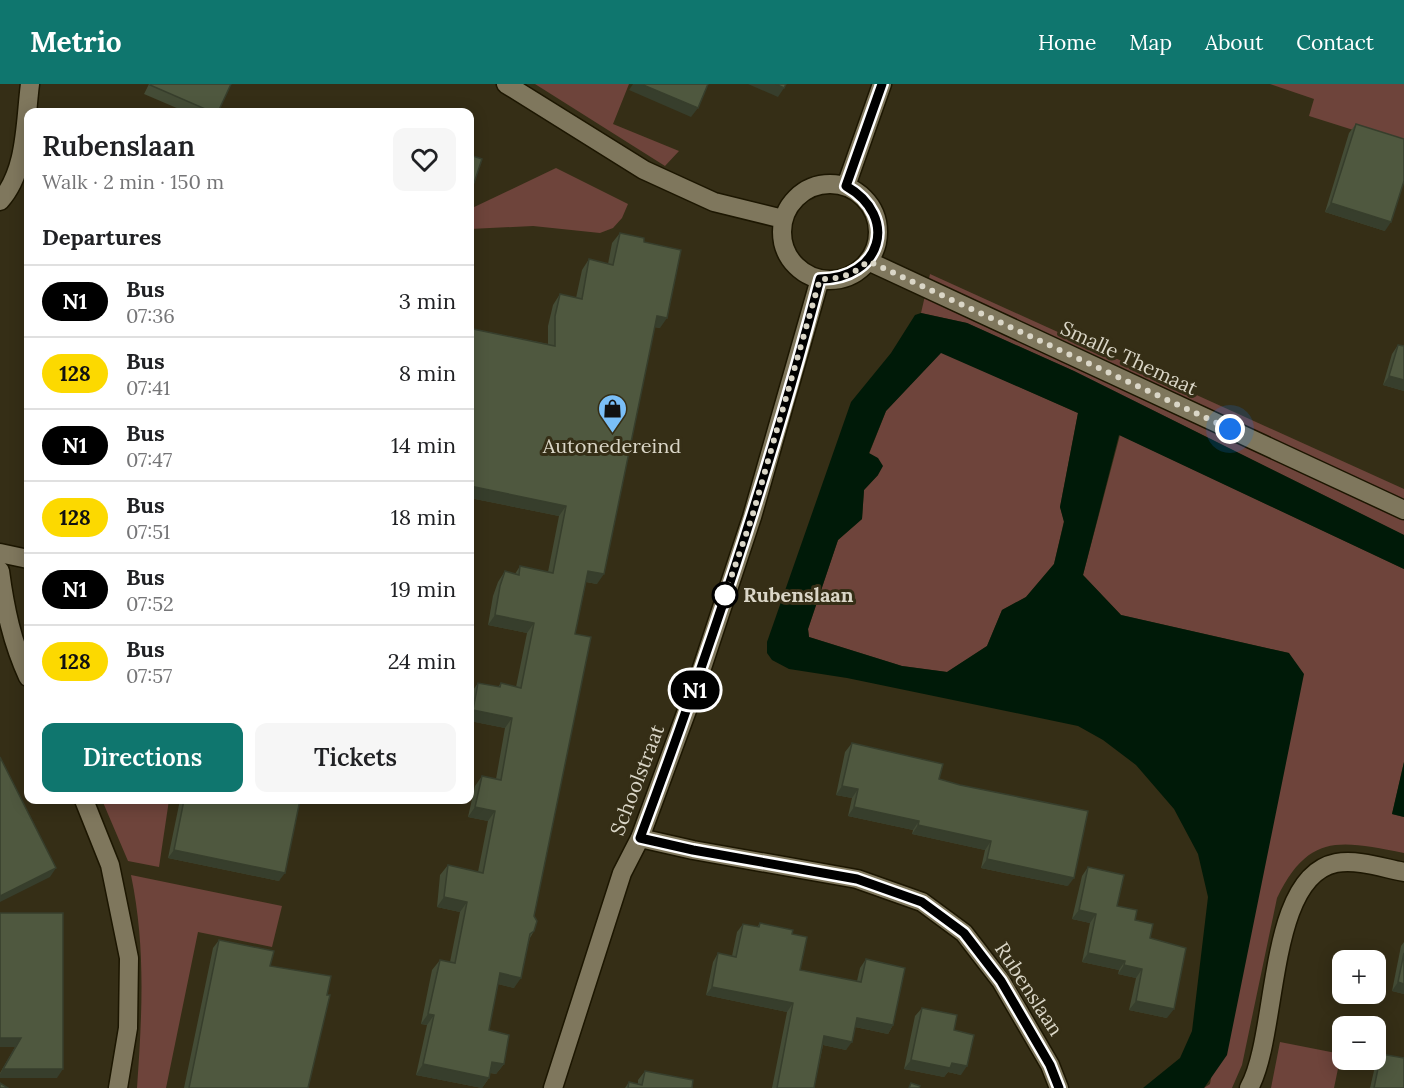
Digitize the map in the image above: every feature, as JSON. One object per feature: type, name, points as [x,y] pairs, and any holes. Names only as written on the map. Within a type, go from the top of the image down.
[{"type":"street","points":[[27,108],[30,84]]},
{"type":"street","points":[[506,84],[644,170],[714,202],[783,219]]},
{"type":"street","points":[[846,186],[882,84]]},
{"type":"street","points":[[0,201],[10,190],[20,163],[24,131]]},
{"type":"street","points":[[831,183],[846,186],[860,194],[870,205],[876,218],[878,233],[875,248],[868,261],[855,273],[838,279],[820,279],[805,274],[784,250],[781,234],[783,219],[790,205],[801,193],[815,186],[831,183]]},
{"type":"street","name":"Smalle Themaat","points":[[868,261],[1404,510]]},
{"type":"street","name":"Schoolstraat","points":[[554,1088],[622,873],[640,838],[696,686],[752,517],[820,279]]},
{"type":"street","points":[[0,553],[24,558]]},
{"type":"street","points":[[0,571],[6,616],[16,651],[24,668]]},
{"type":"street","points":[[86,804],[110,865],[129,958],[128,1029],[117,1088]]},
{"type":"street","name":"Rubenslaan","points":[[640,838],[693,850],[857,879],[922,902],[964,933],[1001,981],[1050,1065],[1059,1088]]},
{"type":"street","points":[[1249,1088],[1263,1051],[1287,920],[1299,893],[1321,869],[1335,864],[1350,862],[1404,872]]},
{"type":"shaded area","points":[[535,84],[629,84],[613,124],[679,151],[665,166]]},
{"type":"shaded area","points":[[1270,84],[1404,84],[1404,146],[1309,116],[1314,99]]},
{"type":"shaded area","points":[[556,168],[628,204],[622,218],[613,228],[600,233],[533,226],[474,229],[474,207]]},
{"type":"shaded area","points":[[930,274],[1404,489],[1404,535],[1074,371],[967,323],[921,313]]},
{"type":"shaded area","points":[[921,313],[967,323],[1074,371],[1404,535],[1404,569],[1119,435],[1083,575],[1121,615],[1289,653],[1304,674],[1227,1055],[1204,1088],[1143,1088],[1180,1058],[1192,1031],[1208,897],[1198,854],[1174,809],[1136,765],[1103,740],[1078,726],[847,678],[789,669],[772,660],[767,653],[767,642],[851,402],[891,353],[915,315]],"holes":[[[941,353],[1078,413],[1060,507],[1064,522],[1054,564],[1026,597],[1002,610],[987,646],[947,672],[902,666],[809,637],[808,629],[838,540],[862,519],[864,490],[883,466],[878,458],[869,453],[886,411]]]},
{"type":"shaded area","points":[[941,352],[1078,413],[1060,507],[1064,521],[1054,564],[1026,597],[1002,610],[987,646],[947,672],[902,666],[809,637],[808,629],[838,540],[862,519],[864,490],[878,475],[869,454],[886,411]]},
{"type":"shaded area","points":[[1120,435],[1404,569],[1404,762],[1392,814],[1404,817],[1404,853],[1362,846],[1329,846],[1301,861],[1289,877],[1277,898],[1242,1065],[1232,1088],[1204,1088],[1210,1084],[1289,653],[1121,615],[1083,575]]},
{"type":"shaded area","points":[[1404,762],[1404,817],[1392,814]]},
{"type":"shaded area","points":[[104,804],[168,804],[159,867],[128,861]]},
{"type":"shaded area","points":[[131,875],[282,906],[272,947],[198,932],[166,1088],[137,1088],[142,981],[139,928]]},
{"type":"shaded area","points":[[1280,1042],[1332,1052],[1332,1070],[1338,1070],[1334,1088],[1271,1088]]},
{"type":"building","points":[[231,84],[220,108],[203,108],[150,85]]},
{"type":"building","points":[[641,84],[708,84],[698,108]]},
{"type":"building","points":[[1356,124],[1404,139],[1404,181],[1391,222],[1331,203]]},
{"type":"building","points":[[474,156],[482,159],[474,183]]},
{"type":"building","points":[[620,233],[644,238],[644,242],[681,250],[667,318],[657,316],[604,574],[588,571],[575,634],[591,637],[534,916],[537,921],[534,931],[530,934],[521,978],[500,973],[489,1030],[509,1035],[504,1064],[492,1062],[489,1078],[423,1064],[434,1015],[428,1014],[440,960],[455,963],[467,902],[444,897],[448,865],[483,873],[495,811],[475,807],[482,776],[501,780],[512,718],[474,710],[478,683],[500,687],[501,683],[521,688],[534,623],[495,615],[500,586],[505,571],[519,575],[520,566],[553,573],[566,506],[474,487],[474,329],[555,346],[555,316],[560,294],[582,299],[589,259],[613,265]]},
{"type":"building","points":[[1398,345],[1404,346],[1404,380],[1389,376]]},
{"type":"building","points":[[852,743],[943,764],[939,779],[1088,811],[1074,878],[987,859],[991,841],[918,825],[919,821],[854,807],[858,789],[842,786]]},
{"type":"building","points":[[0,757],[56,868],[0,896]]},
{"type":"building","points":[[183,804],[299,804],[285,873],[174,850]]},
{"type":"building","points":[[1088,867],[1124,875],[1117,906],[1137,910],[1135,920],[1153,924],[1150,938],[1186,948],[1174,1009],[1136,1001],[1142,969],[1124,965],[1125,961],[1088,953],[1096,914],[1079,910]]},
{"type":"building","points":[[0,913],[63,913],[63,1069],[3,1069],[21,1038],[0,1038]]},
{"type":"building","points":[[760,923],[793,930],[792,934],[807,937],[800,970],[861,982],[866,959],[905,968],[893,1025],[857,1018],[852,1042],[824,1036],[814,1088],[777,1088],[793,1003],[712,987],[718,953],[736,957],[743,924],[759,927]]},
{"type":"building","points":[[219,940],[274,951],[270,966],[331,976],[327,995],[330,995],[308,1088],[189,1088]]},
{"type":"building","points":[[1404,953],[1404,984],[1398,982]]},
{"type":"building","points":[[922,1008],[957,1015],[954,1030],[974,1035],[967,1066],[952,1063],[950,1068],[911,1060]]},
{"type":"building","points":[[1386,1055],[1404,1058],[1404,1088],[1374,1088],[1378,1070],[1386,1070]]},
{"type":"building","points":[[645,1071],[693,1080],[692,1088],[628,1088],[629,1082],[642,1085]]},
{"type":"building","points":[[911,1083],[920,1086],[909,1088]]},
{"type":"bus line","name":"N1","points":[[882,84],[846,186],[860,194],[870,205],[876,218],[878,233],[875,248],[868,261],[855,273],[838,279],[820,279],[752,517],[696,686],[640,838],[693,850],[857,879],[922,902],[964,933],[1001,981],[1050,1065],[1059,1088]]},
{"type":"place","name":"Autonedereind","points":[[612,434]]},
{"type":"place","name":"Rubenslaan","points":[[725,595]]},
{"type":"route","points":[[725,595],[752,517],[820,279],[838,279],[855,273],[868,261],[1230,429]]}]
